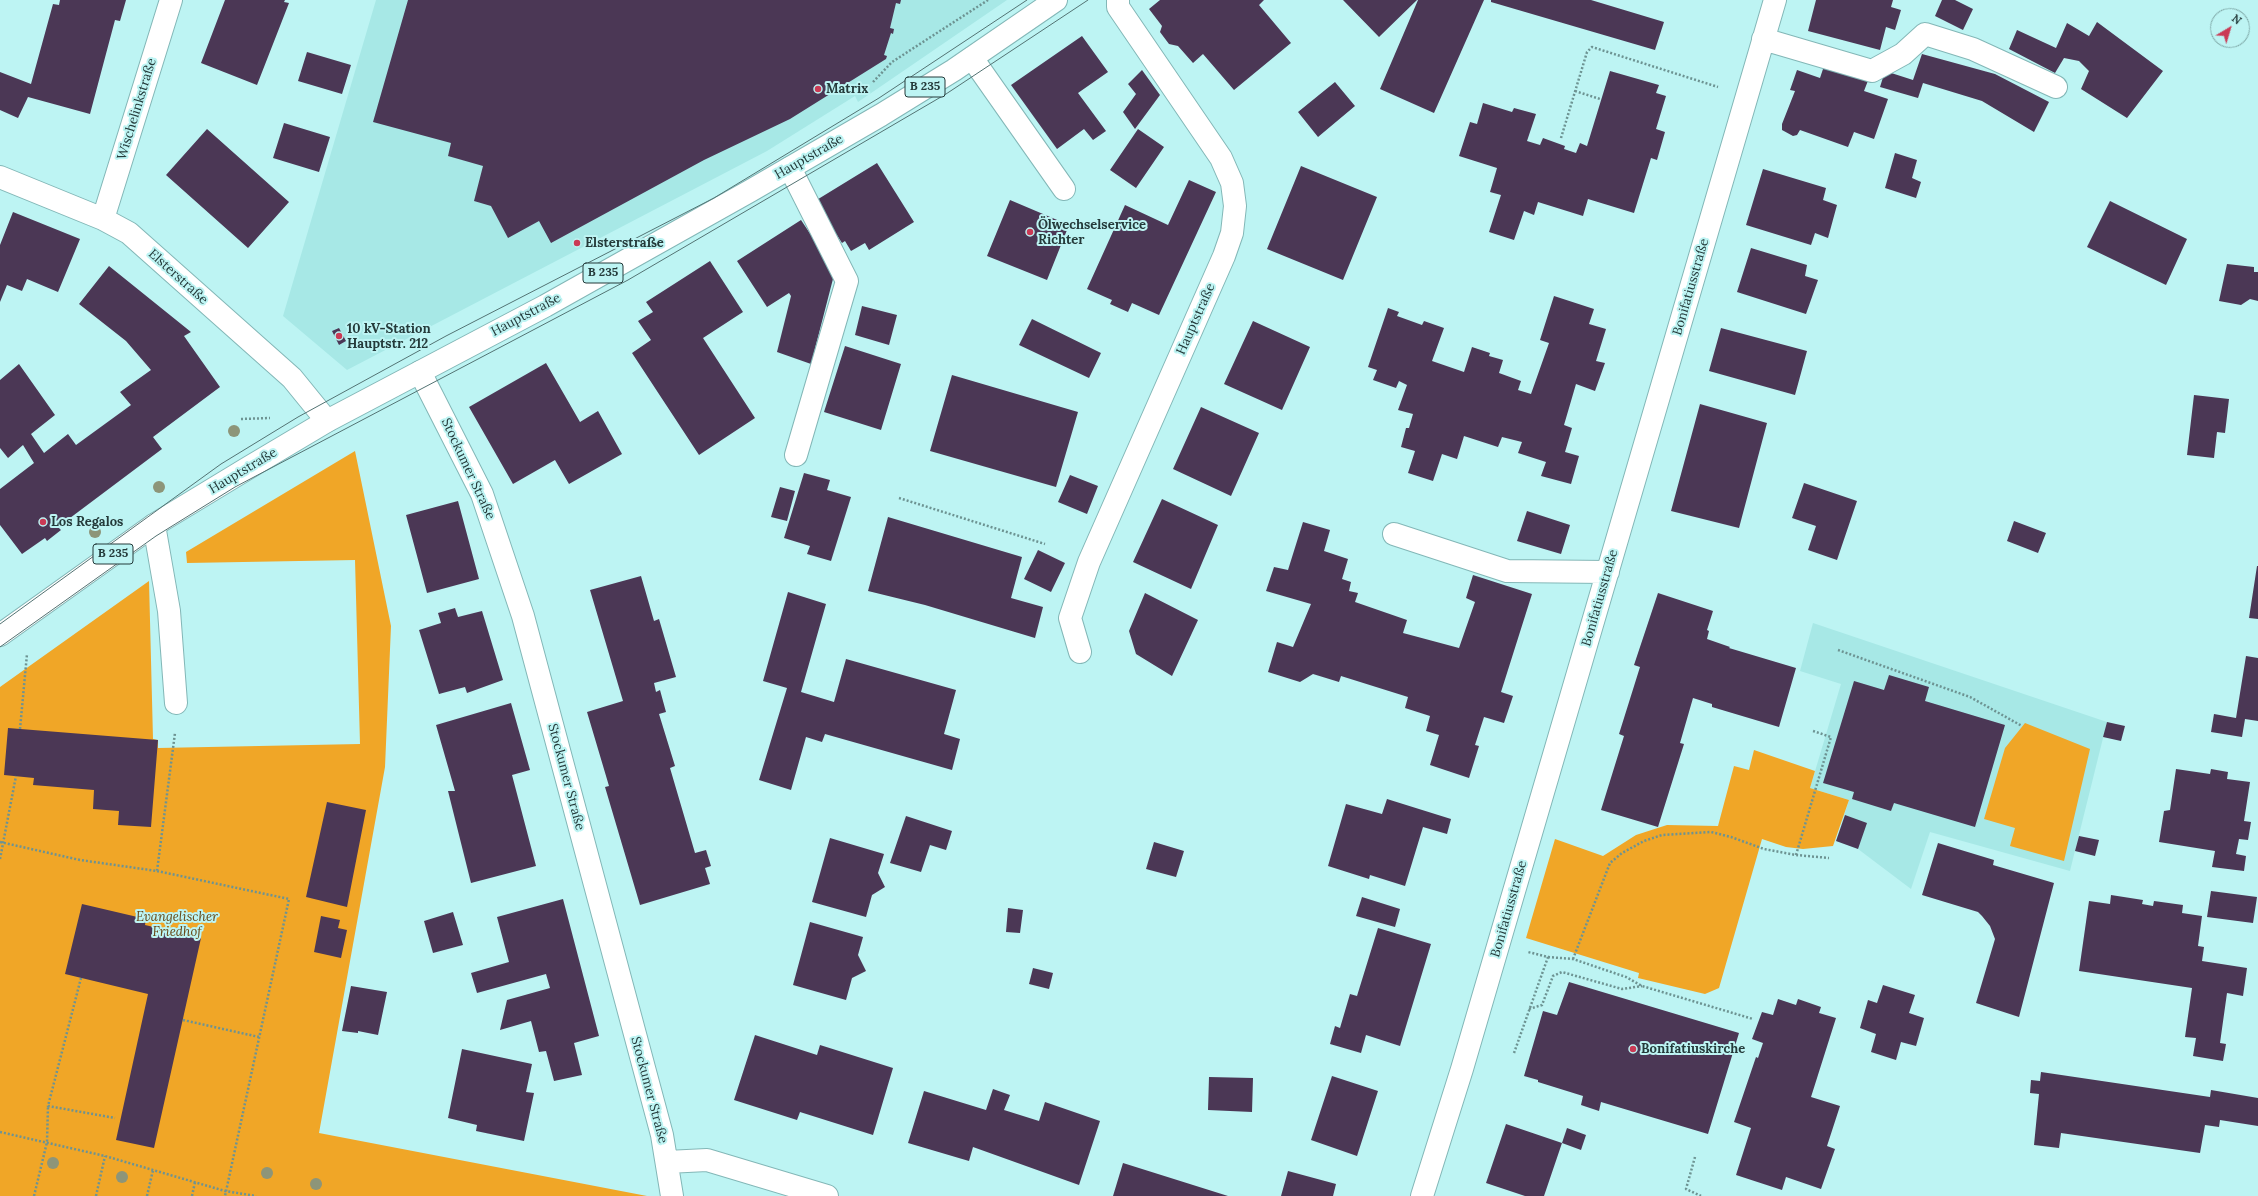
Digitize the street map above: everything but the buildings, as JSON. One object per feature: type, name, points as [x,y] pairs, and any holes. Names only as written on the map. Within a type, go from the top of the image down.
[{"type":"street","name":"Wischelinkstraße","points":[[103,219],[170,0]]},
{"type":"street","name":"Hauptstraße","points":[[0,635],[154,525],[327,421],[545,306],[790,168],[881,115],[972,58],[1056,0]]},
{"type":"street","name":"Hauptstraße","points":[[1080,652],[1070,618],[1089,562],[1224,256],[1232,233],[1235,206],[1232,182],[1221,158],[1118,7],[1118,0]]},
{"type":"street","name":"Bonifatiusstraße","points":[[1422,1196],[1466,1055],[1775,0]]},
{"type":"street","points":[[1763,39],[1872,70],[1903,54],[1924,34],[1973,49],[2056,87]]},
{"type":"street","points":[[972,58],[1064,189]]},
{"type":"street","points":[[790,168],[847,281],[796,455]]},
{"type":"street","name":"Elsterstraße","points":[[0,177],[103,219],[129,233],[292,378],[327,421]]},
{"type":"street","name":"Stockumer Straße","points":[[420,372],[482,494],[522,616],[662,1135],[672,1196]]},
{"type":"street","points":[[154,525],[169,611],[176,703]]},
{"type":"street","points":[[1394,534],[1507,571],[1608,572]]},
{"type":"street","points":[[666,1162],[707,1160],[827,1196]]},
{"type":"path","points":[[892,62],[988,0]]},
{"type":"path","points":[[1561,138],[1587,52],[1592,47],[1747,96]]},
{"type":"path","points":[[1576,91],[1600,99]]},
{"type":"path","points":[[899,498],[1046,544]]},
{"type":"path","points":[[20,730],[27,649]]},
{"type":"path","points":[[1838,650],[1970,697],[2022,726]]},
{"type":"path","points":[[157,871],[174,748],[176,703]]},
{"type":"path","points":[[1796,855],[1831,737],[1813,731]]},
{"type":"path","points":[[0,859],[16,776]]},
{"type":"path","points":[[1573,959],[1610,863],[1622,853],[1644,841],[1662,835],[1686,832],[1711,832],[1731,837],[1764,849],[1796,855],[1829,858]]},
{"type":"path","points":[[2,843],[80,860],[157,871],[288,899],[225,1196]]},
{"type":"path","points":[[1522,950],[1548,957],[1573,959],[1626,976],[1642,986],[1753,1019]]},
{"type":"path","points":[[1514,1053],[1548,957]]},
{"type":"path","points":[[1530,1009],[1542,1005],[1553,976],[1562,972],[1622,989],[1642,986]]},
{"type":"path","points":[[34,1196],[47,1142],[48,1106],[81,978]]},
{"type":"path","points":[[183,1020],[259,1037]]},
{"type":"path","points":[[48,1106],[115,1118]]},
{"type":"path","points":[[0,1132],[105,1156],[225,1191],[256,1196]]},
{"type":"path","points":[[96,1196],[105,1156]]},
{"type":"path","points":[[1695,1157],[1686,1189],[1701,1196]]},
{"type":"path","points":[[147,1196],[152,1170]]},
{"type":"path","points":[[192,1196],[195,1182]]},
{"type":"shaded area","points":[[376,0],[1007,0],[858,102],[855,96],[767,151],[347,370],[283,316]]},
{"type":"shaded area","points":[[1813,623],[2107,722],[2070,871],[1930,832],[1911,889],[1858,849],[1836,841],[1849,800],[1810,788],[1841,684],[1800,671]]},
{"type":"green space","name":"Evangelischer Friedhof","points":[[355,451],[391,626],[385,767],[319,1133],[647,1196],[0,1196],[0,687],[149,581],[153,739],[158,740],[158,748],[360,744],[355,560],[187,563],[186,552]]},
{"type":"green space","points":[[2025,723],[2090,749],[2064,861],[2010,846],[2015,828],[1984,819],[2005,748]]},
{"type":"green space","points":[[1754,750],[1815,771],[1810,788],[1849,800],[1833,846],[1803,849],[1786,847],[1762,839],[1719,988],[1705,994],[1638,978],[1639,973],[1526,938],[1555,839],[1603,856],[1636,835],[1667,825],[1718,826],[1734,766],[1749,770]]},
{"type":"tram line","points":[[0,624],[221,464],[298,417],[446,336],[714,198],[879,98],[1027,0]]},
{"type":"tram line","points":[[0,647],[156,536],[235,487],[628,280],[946,94],[1088,0]]},
{"type":"place","name":"Matrix","points":[[818,89]]},
{"type":"place","name":"Ölwechselservice Richter","points":[[1030,232]]},
{"type":"place","name":"Elsterstraße","points":[[577,243]]},
{"type":"place","name":"10 kV-Station Hauptstr. 212","points":[[339,336]]},
{"type":"place","name":"Los Regalos","points":[[43,522]]},
{"type":"place","name":"Bonifatiuskirche","points":[[1633,1049]]}]
